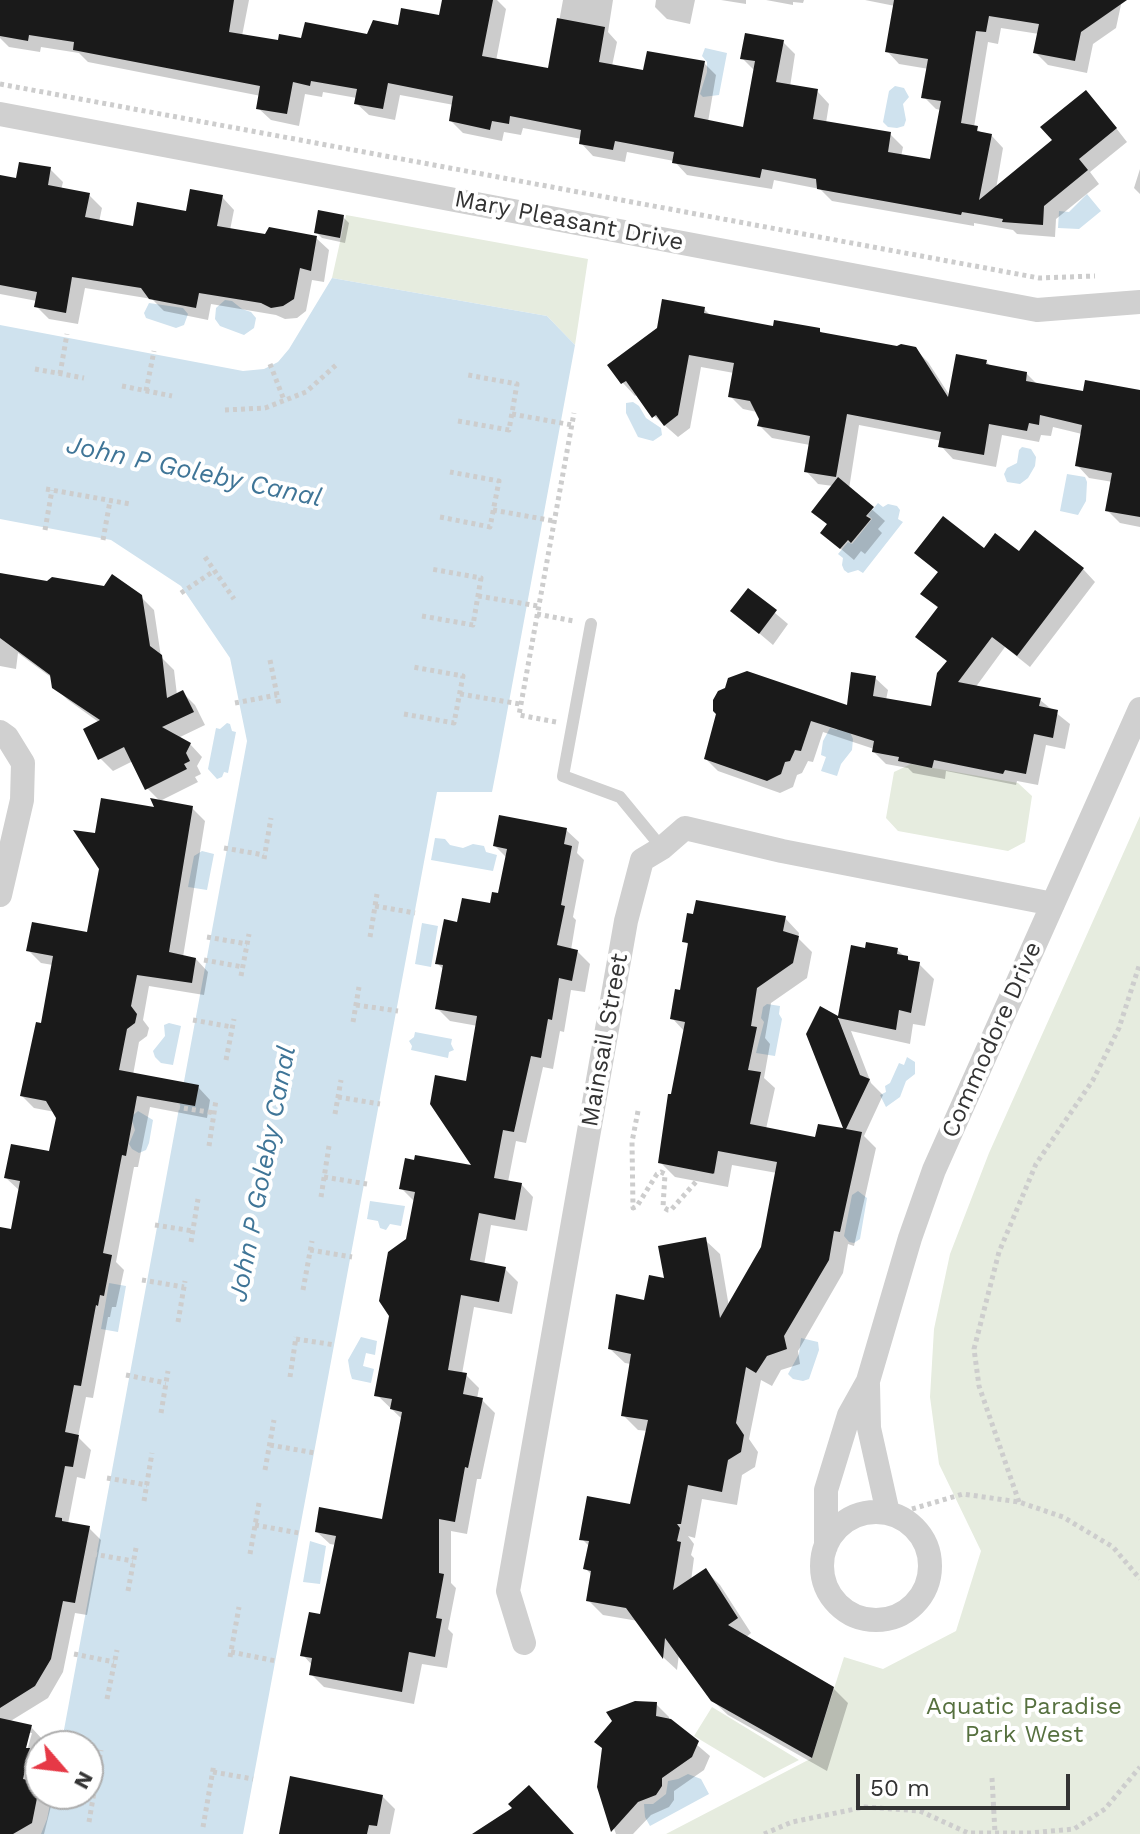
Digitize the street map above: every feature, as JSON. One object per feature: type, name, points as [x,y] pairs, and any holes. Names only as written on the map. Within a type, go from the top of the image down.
[{"type":"street","name":"Mary Pleasant Drive","points":[[0,114],[1037,310],[1140,302]]},
{"type":"street","name":"Commodore Drive","points":[[826,1546],[826,1490],[849,1415],[868,1381],[910,1238],[934,1170],[1140,709]]},
{"type":"street","points":[[0,732],[7,737],[23,763],[22,800],[0,895]]},
{"type":"street","name":"Mainsail Street","points":[[524,1643],[508,1591],[626,921],[642,860],[685,828],[782,851],[1053,904]]},
{"type":"street","name":"Commodore Drive","points":[[868,1381],[869,1428],[890,1514]]},
{"type":"street","points":[[873,1512],[890,1514],[908,1522],[920,1535],[928,1552],[930,1570],[926,1587],[917,1602],[904,1613],[888,1620],[872,1621],[855,1617],[840,1608],[823,1579],[822,1562],[826,1546],[845,1522],[858,1515],[873,1512]]},
{"type":"lane","points":[[591,624],[563,776],[620,797],[662,848]]},
{"type":"path","points":[[0,84],[1039,278],[1108,276]]},
{"type":"path","points":[[60,374],[67,334]]},
{"type":"path","points":[[146,391],[154,351]]},
{"type":"path","points":[[270,364],[284,400]]},
{"type":"path","points":[[225,410],[265,408],[306,392],[336,365]]},
{"type":"path","points":[[35,369],[84,378]]},
{"type":"path","points":[[458,421],[509,430],[517,384],[468,375]]},
{"type":"path","points":[[122,386],[172,396]]},
{"type":"path","points":[[573,724],[519,715],[574,413]]},
{"type":"path","points":[[512,414],[572,425]]},
{"type":"path","points":[[440,517],[490,527],[499,481],[450,472]]},
{"type":"path","points":[[45,530],[49,490],[130,504]]},
{"type":"path","points":[[103,540],[110,501]]},
{"type":"path","points":[[493,510],[554,521]]},
{"type":"path","points":[[205,557],[234,599]]},
{"type":"path","points":[[422,616],[473,625],[481,578],[431,569]]},
{"type":"path","points":[[181,593],[214,571]]},
{"type":"path","points":[[478,596],[538,606]]},
{"type":"path","points":[[537,614],[591,624]]},
{"type":"path","points":[[270,660],[279,705]]},
{"type":"path","points":[[404,714],[454,723],[460,694],[463,676],[413,667]]},
{"type":"path","points":[[460,694],[520,704]]},
{"type":"path","points":[[235,703],[277,695]]},
{"type":"path","points":[[224,848],[264,857],[271,818]]},
{"type":"path","points":[[370,937],[377,894]]},
{"type":"path","points":[[375,906],[415,913]]},
{"type":"path","points":[[241,976],[249,934]]},
{"type":"path","points":[[207,937],[247,944]]},
{"type":"path","points":[[204,960],[243,967]]},
{"type":"path","points":[[1019,1502],[979,1386],[974,1349],[999,1252],[1036,1164],[1093,1080],[1119,1028],[1140,963]]},
{"type":"path","points":[[353,1022],[359,987]]},
{"type":"path","points":[[356,1005],[398,1011]]},
{"type":"path","points":[[226,1060],[234,1019]]},
{"type":"path","points":[[193,1020],[232,1027]]},
{"type":"path","points":[[335,1114],[341,1080]]},
{"type":"path","points":[[338,1097],[380,1104]]},
{"type":"path","points":[[209,1146],[216,1100]]},
{"type":"path","points":[[176,1107],[215,1113]]},
{"type":"path","points":[[638,1111],[632,1142],[633,1208],[661,1172],[665,1174],[663,1207],[668,1210],[701,1176],[714,1176]]},
{"type":"path","points":[[321,1197],[329,1146]]},
{"type":"path","points":[[324,1177],[367,1184]]},
{"type":"path","points":[[191,1242],[198,1199]]},
{"type":"path","points":[[155,1225],[193,1231]]},
{"type":"path","points":[[303,1290],[312,1241]]},
{"type":"path","points":[[310,1250],[352,1257]]},
{"type":"path","points":[[142,1280],[184,1284],[178,1322]]},
{"type":"path","points":[[290,1377],[296,1338],[335,1345]]},
{"type":"path","points":[[161,1413],[168,1371]]},
{"type":"path","points":[[126,1375],[166,1383]]},
{"type":"path","points":[[265,1470],[274,1420]]},
{"type":"path","points":[[270,1445],[315,1453]]},
{"type":"path","points":[[144,1501],[152,1453]]},
{"type":"path","points":[[107,1478],[147,1485]]},
{"type":"path","points":[[890,1514],[963,1494],[1019,1502],[1063,1517],[1113,1547],[1140,1579]]},
{"type":"path","points":[[250,1554],[259,1503]]},
{"type":"path","points":[[255,1525],[299,1533]]},
{"type":"path","points":[[128,1591],[136,1548]]},
{"type":"path","points":[[93,1554],[133,1561]]},
{"type":"path","points":[[239,1607],[231,1655],[276,1661]]},
{"type":"path","points":[[107,1699],[117,1650]]},
{"type":"path","points":[[74,1654],[114,1662]]},
{"type":"path","points":[[203,1827],[214,1764]]},
{"type":"path","points":[[764,1834],[792,1822],[875,1807],[920,1811],[968,1833],[1074,1829],[1105,1809],[1140,1767]]},
{"type":"path","points":[[213,1772],[253,1779]]},
{"type":"path","points":[[992,1778],[995,1834]]},
{"type":"path","points":[[89,1822],[91,1810]]},
{"type":"green space","points":[[346,215],[588,259],[575,345],[547,316],[332,278]]},
{"type":"green space","points":[[911,764],[1018,783],[1032,796],[1025,842],[1008,851],[898,831],[886,818],[894,772]]},
{"type":"green space","name":"Aquatic Paradise Park West","points":[[1140,816],[1140,1834],[666,1834],[812,1758],[844,1657],[883,1669],[956,1631],[981,1551],[939,1464],[930,1397],[934,1329],[950,1254],[989,1153]]},
{"type":"green space","points":[[712,1707],[799,1760],[764,1778],[694,1736]]},
{"type":"water","points":[[705,48],[727,53],[719,95],[703,97],[700,94],[707,72],[707,62],[702,56]]},
{"type":"water","points":[[895,86],[904,88],[909,97],[903,104],[904,126],[897,128],[888,127],[883,122],[889,91]]},
{"type":"water","points":[[1087,194],[1101,211],[1079,229],[1058,228],[1059,211],[1069,212]]},
{"type":"water","name":"John P Goleby Canal","points":[[332,278],[547,316],[575,345],[492,792],[437,792],[243,1834],[41,1834],[49,1810],[104,1810],[104,1730],[64,1730],[247,741],[230,658],[181,586],[111,540],[0,519],[0,325],[243,371],[264,369],[278,362]]},
{"type":"water","points":[[225,300],[251,312],[256,318],[254,328],[244,335],[220,326],[215,319],[216,308]]},
{"type":"water","points":[[149,303],[183,308],[188,314],[184,325],[176,328],[146,318],[144,313]]},
{"type":"water","points":[[633,402],[646,418],[661,428],[662,435],[653,441],[638,437],[626,413],[626,403]]},
{"type":"water","points":[[1022,447],[1031,449],[1036,457],[1035,466],[1020,484],[1007,482],[1004,474],[1007,468],[1017,463]]},
{"type":"water","points":[[1067,474],[1085,477],[1087,482],[1086,501],[1078,515],[1060,511]]},
{"type":"water","points":[[878,503],[883,507],[888,504],[897,506],[900,510],[898,519],[903,522],[863,573],[858,570],[848,573],[842,565],[843,558],[838,554],[848,542],[852,544],[872,519],[868,515]]},
{"type":"water","points":[[842,713],[853,739],[852,750],[841,764],[837,776],[821,771],[826,757],[821,755],[823,741],[830,728],[837,730]]},
{"type":"water","points":[[227,723],[236,732],[228,773],[224,772],[217,779],[208,769],[216,728],[220,729]]},
{"type":"water","points":[[435,838],[445,839],[450,845],[463,848],[473,844],[484,846],[486,852],[497,855],[493,871],[431,860]]},
{"type":"water","points":[[202,851],[214,854],[207,890],[188,887],[194,856]]},
{"type":"water","points":[[422,923],[438,926],[431,967],[415,964]]},
{"type":"water","points":[[767,1004],[780,1006],[782,1019],[775,1056],[756,1053],[764,1022],[761,1018],[763,1007]]},
{"type":"water","points":[[164,1025],[181,1026],[173,1065],[161,1063],[153,1051],[165,1036]]},
{"type":"water","points":[[415,1032],[452,1039],[454,1050],[449,1052],[448,1058],[411,1050],[409,1041]]},
{"type":"water","points":[[907,1057],[915,1062],[915,1074],[906,1081],[900,1097],[886,1107],[880,1095],[886,1092],[885,1086],[890,1083],[899,1063],[904,1065]]},
{"type":"water","points":[[138,1111],[153,1120],[149,1143],[146,1150],[139,1153],[129,1144],[135,1130],[131,1117]]},
{"type":"water","points":[[858,1191],[867,1198],[860,1239],[854,1243],[844,1236],[852,1195]]},
{"type":"water","points":[[370,1201],[405,1206],[401,1226],[390,1224],[386,1230],[380,1228],[378,1221],[367,1219]]},
{"type":"water","points":[[109,1283],[126,1286],[118,1332],[101,1329]]},
{"type":"water","points":[[361,1337],[377,1341],[375,1355],[366,1353],[363,1366],[374,1369],[371,1383],[352,1379],[350,1372],[348,1360]]},
{"type":"water","points":[[801,1338],[818,1342],[819,1350],[809,1379],[803,1381],[793,1379],[788,1374],[799,1354]]},
{"type":"water","points":[[310,1541],[326,1546],[320,1584],[303,1582]]},
{"type":"water","points":[[688,1774],[701,1779],[709,1794],[650,1826],[645,1817],[644,1804],[653,1804],[666,1794],[668,1781]]},
{"type":"building","points":[[0,0],[234,0],[229,32],[278,40],[279,34],[301,38],[305,22],[367,34],[373,20],[398,25],[401,8],[439,15],[442,0],[493,0],[482,56],[548,68],[557,18],[605,27],[599,62],[643,70],[647,51],[705,61],[694,117],[743,127],[755,61],[740,59],[745,33],[784,40],[776,82],[818,89],[813,119],[891,132],[888,152],[930,159],[941,101],[921,98],[928,59],[885,52],[894,0],[1127,0],[1081,32],[1075,61],[1033,53],[1039,24],[989,16],[986,32],[976,31],[961,123],[978,126],[977,131],[992,134],[979,200],[1052,140],[1040,127],[1086,90],[1117,128],[1079,159],[1088,170],[1044,206],[1043,225],[1002,222],[1003,219],[962,212],[961,215],[817,189],[816,179],[762,169],[760,178],[672,163],[674,152],[615,141],[613,150],[579,144],[581,130],[510,116],[509,124],[492,121],[490,130],[449,121],[453,96],[388,83],[383,109],[354,104],[357,89],[311,81],[310,86],[293,82],[287,114],[256,109],[260,86],[73,50],[74,42],[29,35],[28,41],[0,36]]},
{"type":"building","points":[[19,162],[51,167],[48,185],[90,193],[85,217],[133,226],[137,202],[186,211],[190,189],[223,195],[217,226],[265,234],[269,227],[317,236],[311,271],[300,268],[294,299],[283,306],[271,308],[261,303],[199,293],[196,308],[149,299],[141,288],[72,277],[66,313],[34,307],[37,292],[0,285],[0,175],[16,178]]},
{"type":"building","points":[[318,210],[344,215],[340,238],[314,233]]},
{"type":"building","points":[[662,299],[705,307],[704,313],[773,326],[774,320],[820,328],[820,332],[916,347],[948,397],[956,354],[1027,372],[1026,381],[1083,391],[1085,380],[1140,390],[1140,517],[1105,511],[1112,473],[1075,466],[1082,425],[1040,415],[1039,425],[1029,423],[1027,431],[989,424],[984,455],[938,447],[941,432],[847,414],[836,477],[804,472],[810,436],[757,426],[759,419],[750,401],[728,397],[734,363],[689,355],[678,415],[664,426],[656,415],[652,418],[626,381],[621,384],[607,365],[657,328]]},
{"type":"building","points":[[838,477],[874,507],[866,516],[871,519],[851,543],[848,540],[840,549],[820,533],[827,524],[811,512]]},
{"type":"building","points":[[943,516],[984,548],[995,533],[1019,551],[1035,530],[1084,568],[1017,656],[992,637],[958,682],[1041,698],[1039,706],[1058,710],[1053,738],[1034,734],[1026,774],[1005,770],[1003,774],[934,760],[932,768],[898,761],[899,757],[872,752],[874,741],[811,721],[801,751],[795,750],[790,761],[785,762],[781,774],[767,781],[704,759],[716,714],[713,700],[718,691],[725,688],[728,678],[747,671],[847,705],[851,672],[876,676],[873,696],[931,706],[937,673],[947,661],[915,637],[938,607],[920,594],[938,572],[914,553]]},
{"type":"building","points":[[0,573],[47,581],[52,577],[104,586],[112,574],[142,595],[150,646],[162,655],[167,698],[183,690],[194,712],[162,727],[191,743],[186,753],[190,761],[184,764],[187,769],[145,790],[124,747],[98,760],[83,729],[100,720],[52,688],[50,675],[0,638]]},
{"type":"building","points":[[748,588],[777,610],[759,634],[730,611]]},
{"type":"building","points":[[101,798],[154,807],[150,798],[193,806],[169,952],[196,958],[192,983],[137,975],[131,1006],[137,1014],[135,1023],[127,1029],[119,1070],[199,1085],[195,1106],[137,1096],[103,1253],[112,1255],[104,1296],[100,1295],[96,1305],[81,1386],[74,1385],[65,1432],[79,1435],[73,1467],[65,1466],[55,1517],[90,1526],[75,1603],[63,1601],[51,1659],[35,1686],[0,1708],[0,1227],[11,1229],[20,1181],[4,1178],[11,1144],[49,1151],[56,1118],[46,1101],[20,1096],[36,1022],[41,1023],[53,956],[26,951],[32,922],[87,932],[99,869],[73,830],[95,833]]},
{"type":"building","points":[[499,815],[567,828],[564,844],[572,846],[557,945],[578,950],[572,981],[559,978],[541,1058],[531,1056],[514,1132],[503,1130],[494,1178],[522,1183],[515,1220],[479,1213],[470,1260],[506,1267],[499,1302],[461,1295],[448,1370],[467,1373],[463,1394],[483,1398],[455,1522],[439,1519],[439,1573],[444,1574],[436,1618],[442,1619],[435,1657],[409,1652],[402,1692],[309,1675],[312,1658],[300,1656],[309,1612],[320,1614],[336,1536],[315,1532],[319,1507],[382,1519],[402,1412],[390,1409],[392,1399],[374,1396],[389,1316],[379,1301],[388,1252],[406,1239],[415,1192],[399,1189],[405,1158],[414,1160],[415,1155],[471,1165],[430,1104],[435,1075],[466,1081],[477,1016],[435,1009],[443,965],[435,964],[444,919],[457,922],[462,898],[490,903],[492,892],[498,893],[507,849],[493,846]]},
{"type":"building","points":[[696,900],[786,916],[783,931],[799,936],[793,963],[757,988],[751,1026],[757,1027],[748,1070],[761,1072],[750,1124],[815,1137],[818,1124],[843,1128],[806,1034],[820,1006],[838,1016],[851,945],[865,948],[866,942],[898,948],[897,954],[920,962],[911,1013],[899,1010],[896,1030],[838,1018],[860,1075],[870,1079],[846,1129],[862,1132],[840,1232],[834,1231],[829,1260],[784,1336],[787,1349],[767,1356],[756,1373],[746,1367],[736,1423],[744,1435],[741,1452],[728,1460],[722,1492],[688,1485],[681,1524],[677,1524],[680,1528],[677,1541],[681,1542],[673,1590],[706,1568],[738,1618],[728,1625],[834,1687],[812,1758],[711,1701],[665,1638],[663,1659],[626,1608],[586,1601],[591,1571],[583,1569],[589,1541],[579,1540],[587,1496],[630,1504],[648,1420],[621,1416],[631,1354],[608,1349],[616,1294],[644,1300],[649,1275],[664,1278],[658,1246],[706,1237],[720,1318],[761,1247],[777,1162],[718,1151],[714,1174],[658,1163],[668,1094],[671,1094],[685,1022],[670,1019],[675,989],[680,990],[688,943],[682,942],[687,913],[693,914]]},
{"type":"building","points":[[635,1701],[657,1702],[656,1716],[671,1719],[699,1741],[692,1757],[662,1778],[662,1786],[656,1795],[638,1802],[611,1832],[597,1787],[602,1748],[594,1742],[612,1721],[606,1712]]},
{"type":"building","points":[[0,1718],[32,1725],[31,1730],[24,1730],[23,1779],[24,1810],[35,1810],[32,1823],[13,1834],[0,1834]]},
{"type":"building","points":[[290,1776],[383,1795],[377,1826],[369,1825],[367,1834],[279,1834]]},
{"type":"building","points":[[529,1785],[574,1834],[472,1834],[512,1808],[508,1804]]}]
